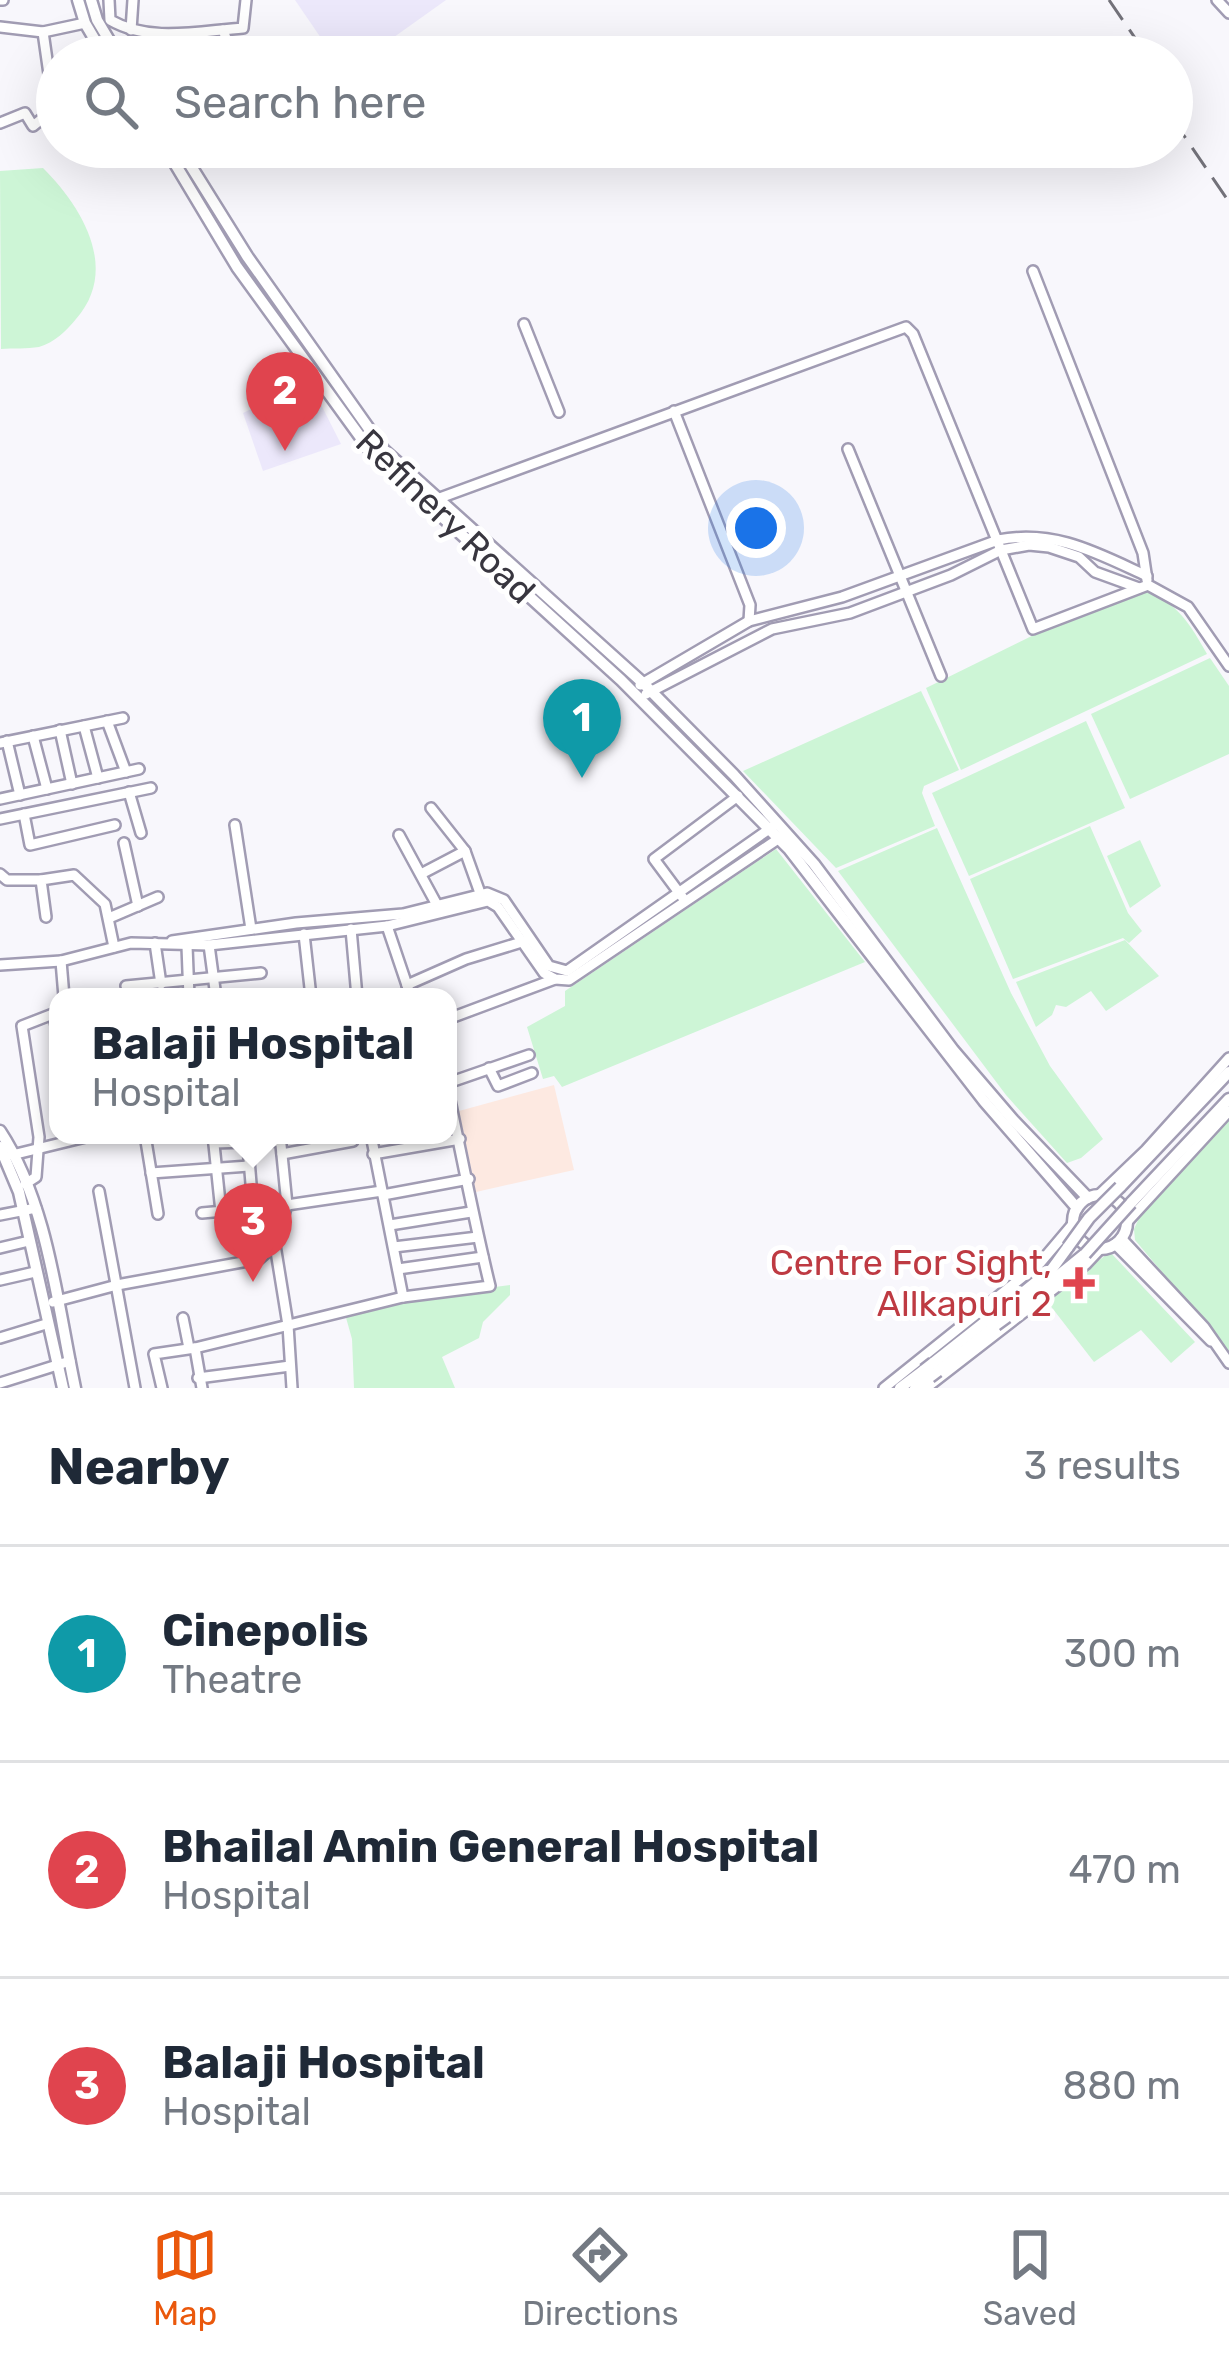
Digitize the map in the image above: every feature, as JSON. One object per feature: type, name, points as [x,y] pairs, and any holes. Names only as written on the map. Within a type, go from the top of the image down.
[{"type":"main road","points":[[78,0],[93,36]]},
{"type":"main road","points":[[90,0],[107,36]]},
{"type":"main road","name":"Refinery Road","points":[[179,168],[237,266],[372,453],[439,506]]},
{"type":"main road","name":"Refinery Road","points":[[192,168],[384,450],[641,690],[778,833]]},
{"type":"main road","name":"Refinery Road","points":[[641,690],[778,833]]},
{"type":"main road","points":[[778,833],[1077,1208]]},
{"type":"main road","points":[[900,1388],[1052,1269],[1089,1218],[1229,1072]]},
{"type":"main road","points":[[915,1388],[1085,1254],[1229,1099]]},
{"type":"main road","points":[[1009,1123],[1094,1197],[1122,1206],[1127,1222],[1118,1241],[1101,1248],[1081,1240],[1073,1224],[1077,1208],[1094,1197]]},
{"type":"main road","points":[[0,1131],[29,1209],[64,1363],[63,1388]]},
{"type":"main road","points":[[29,1209],[35,1272],[49,1303],[46,1324],[75,1388]]},
{"type":"street","points":[[109,0],[110,20],[131,30],[160,34],[243,28],[245,0]]},
{"type":"street","points":[[131,30],[133,0]]},
{"type":"street","points":[[1217,0],[1229,14]]},
{"type":"street","points":[[0,27],[43,32],[85,23]]},
{"type":"street","points":[[223,30],[225,36]]},
{"type":"street","points":[[43,32],[44,36]]},
{"type":"street","points":[[0,124],[25,113],[33,126],[36,124]]},
{"type":"street","points":[[1033,271],[1141,548],[1145,583]]},
{"type":"street","points":[[524,324],[559,412]]},
{"type":"street","points":[[439,506],[674,411],[906,327],[913,334],[1033,629],[1145,583]]},
{"type":"street","points":[[674,411],[750,605],[749,621]]},
{"type":"street","points":[[848,449],[941,676]]},
{"type":"street","points":[[641,690],[749,621],[1040,535],[1097,551],[1188,607],[1229,666]]},
{"type":"street","points":[[641,690],[772,629],[850,614],[908,592],[1000,545],[1049,547],[1079,557],[1095,572],[1145,583]]},
{"type":"street","points":[[20,795],[3,742],[123,718]]},
{"type":"street","points":[[107,721],[126,772]]},
{"type":"street","points":[[84,726],[98,778]]},
{"type":"street","points":[[60,730],[71,784]]},
{"type":"street","points":[[33,736],[47,789]]},
{"type":"street","points":[[0,799],[139,769]]},
{"type":"street","points":[[0,819],[151,788]]},
{"type":"street","points":[[129,793],[141,833]]},
{"type":"street","points":[[683,898],[654,859],[738,796]]},
{"type":"street","points":[[431,808],[465,851],[480,893]]},
{"type":"street","points":[[24,814],[30,845],[116,825]]},
{"type":"street","points":[[235,825],[250,929]]},
{"type":"street","points":[[161,943],[209,945],[387,926],[488,902],[498,907],[550,966],[567,971],[778,833]]},
{"type":"street","points":[[399,835],[437,904]]},
{"type":"street","points":[[124,843],[138,906]]},
{"type":"street","points":[[421,874],[465,851]]},
{"type":"street","points":[[0,874],[7,880],[78,877],[101,898],[114,947]]},
{"type":"street","points":[[41,880],[46,917]]},
{"type":"street","points":[[0,965],[61,961],[114,947],[250,929],[403,914],[480,893],[500,897],[544,973],[555,979]]},
{"type":"street","points":[[109,918],[158,897]]},
{"type":"street","points":[[457,1016],[555,979],[576,978],[683,898]]},
{"type":"street","points":[[387,926],[408,988]]},
{"type":"street","points":[[350,929],[356,988]]},
{"type":"street","points":[[304,934],[310,988]]},
{"type":"street","points":[[414,988],[466,959],[526,941]]},
{"type":"street","points":[[161,943],[161,984]]},
{"type":"street","points":[[209,945],[216,988]]},
{"type":"street","points":[[188,946],[190,988]]},
{"type":"street","points":[[61,961],[63,988]]},
{"type":"street","points":[[126,986],[261,974]]},
{"type":"street","points":[[21,1185],[36,1177],[39,1148],[22,1026],[49,1016]]},
{"type":"street","points":[[457,1083],[529,1054]]},
{"type":"street","points":[[1094,1197],[1146,1150],[1229,1058]]},
{"type":"street","points":[[490,1068],[498,1086],[532,1073]]},
{"type":"street","points":[[1127,1222],[1229,1111]]},
{"type":"street","points":[[99,1191],[135,1388],[161,1385],[154,1354],[403,1297],[490,1286],[457,1129]]},
{"type":"street","points":[[5,1154],[51,1144]]},
{"type":"street","points":[[146,1144],[158,1214]]},
{"type":"street","points":[[214,1144],[221,1212]]},
{"type":"street","points":[[248,1144],[253,1208]]},
{"type":"street","points":[[281,1144],[287,1205],[275,1245],[292,1388]]},
{"type":"street","points":[[282,1154],[341,1144]]},
{"type":"street","points":[[372,1144],[403,1297]]},
{"type":"street","points":[[373,1154],[431,1144]]},
{"type":"street","points":[[151,1173],[250,1166]]},
{"type":"street","points":[[202,1213],[470,1179]]},
{"type":"street","points":[[0,1215],[29,1209]]},
{"type":"street","points":[[390,1225],[471,1212]]},
{"type":"street","points":[[884,1388],[1040,1263],[1073,1224]]},
{"type":"street","points":[[394,1246],[478,1237]]},
{"type":"street","points":[[0,1248],[29,1241]]},
{"type":"street","points":[[1118,1241],[1229,1363]]},
{"type":"street","points":[[49,1303],[117,1285],[259,1259],[275,1245]]},
{"type":"street","points":[[926,1388],[941,1384],[1101,1248]]},
{"type":"street","points":[[398,1269],[483,1257]]},
{"type":"street","points":[[0,1280],[35,1272]]},
{"type":"street","points":[[986,1308],[1008,1326]]},
{"type":"street","points":[[183,1318],[200,1383],[290,1366]]},
{"type":"street","points":[[0,1338],[46,1324]]},
{"type":"street","points":[[922,1359],[941,1384]]},
{"type":"street","points":[[0,1370],[2,1383],[64,1363]]},
{"type":"shaded area","points":[[295,0],[446,0],[395,36],[320,36]]},
{"type":"shaded area","points":[[309,381],[341,444],[263,471],[243,413]]},
{"type":"shaded area","points":[[554,1085],[574,1170],[476,1192],[459,1111]]},
{"type":"green space","points":[[43,168],[71,201],[91,239],[95,280],[89,300],[55,339],[39,347],[1,349],[0,171]]},
{"type":"green space","points":[[1146,590],[1182,616],[1207,654],[961,770],[926,688],[1050,627]]},
{"type":"green space","points":[[1210,658],[1229,686],[1229,754],[1130,799],[1091,714]]},
{"type":"green space","points":[[921,691],[959,770],[924,786],[922,793],[935,826],[836,868],[743,771]]},
{"type":"green space","points":[[1086,721],[1125,808],[969,876],[932,793]]},
{"type":"green space","points":[[1090,826],[1128,913],[1142,931],[1129,943],[1123,938],[1013,979],[970,879]]},
{"type":"green space","points":[[937,828],[1011,993],[1050,1066],[1103,1139],[1081,1158],[1067,1163],[1006,1095],[838,871]]},
{"type":"green space","points":[[1140,840],[1161,886],[1130,908],[1107,856]]},
{"type":"green space","points":[[776,849],[865,962],[562,1087],[554,1076],[543,1079],[527,1027],[565,1006],[565,991]]},
{"type":"green space","points":[[1125,940],[1159,976],[1106,1011],[1091,991],[1066,1007],[1056,1005],[1052,1015],[1036,1027],[1016,982]]},
{"type":"green space","points":[[1229,1115],[1229,1352],[1135,1240],[1134,1229],[1140,1216]]},
{"type":"green space","points":[[1110,1252],[1195,1342],[1171,1363],[1141,1330],[1094,1362],[1046,1300]]},
{"type":"green space","points":[[510,1285],[510,1295],[483,1322],[479,1338],[442,1357],[455,1388],[354,1388],[352,1339],[345,1314],[404,1299]]},
{"type":"railway","points":[[1109,0],[1134,36]]},
{"type":"railway","points":[[1193,149],[1229,202]]},
{"type":"place","name":"Bhailal Amin General Hospital","points":[[285,451]]},
{"type":"place","name":"Cinepolis","points":[[582,778]]},
{"type":"place","name":"Balaji Hospital","points":[[253,1282]]},
{"type":"place","name":"Centre For Sight, Allkapuri 2","points":[[1079,1283]]}]
